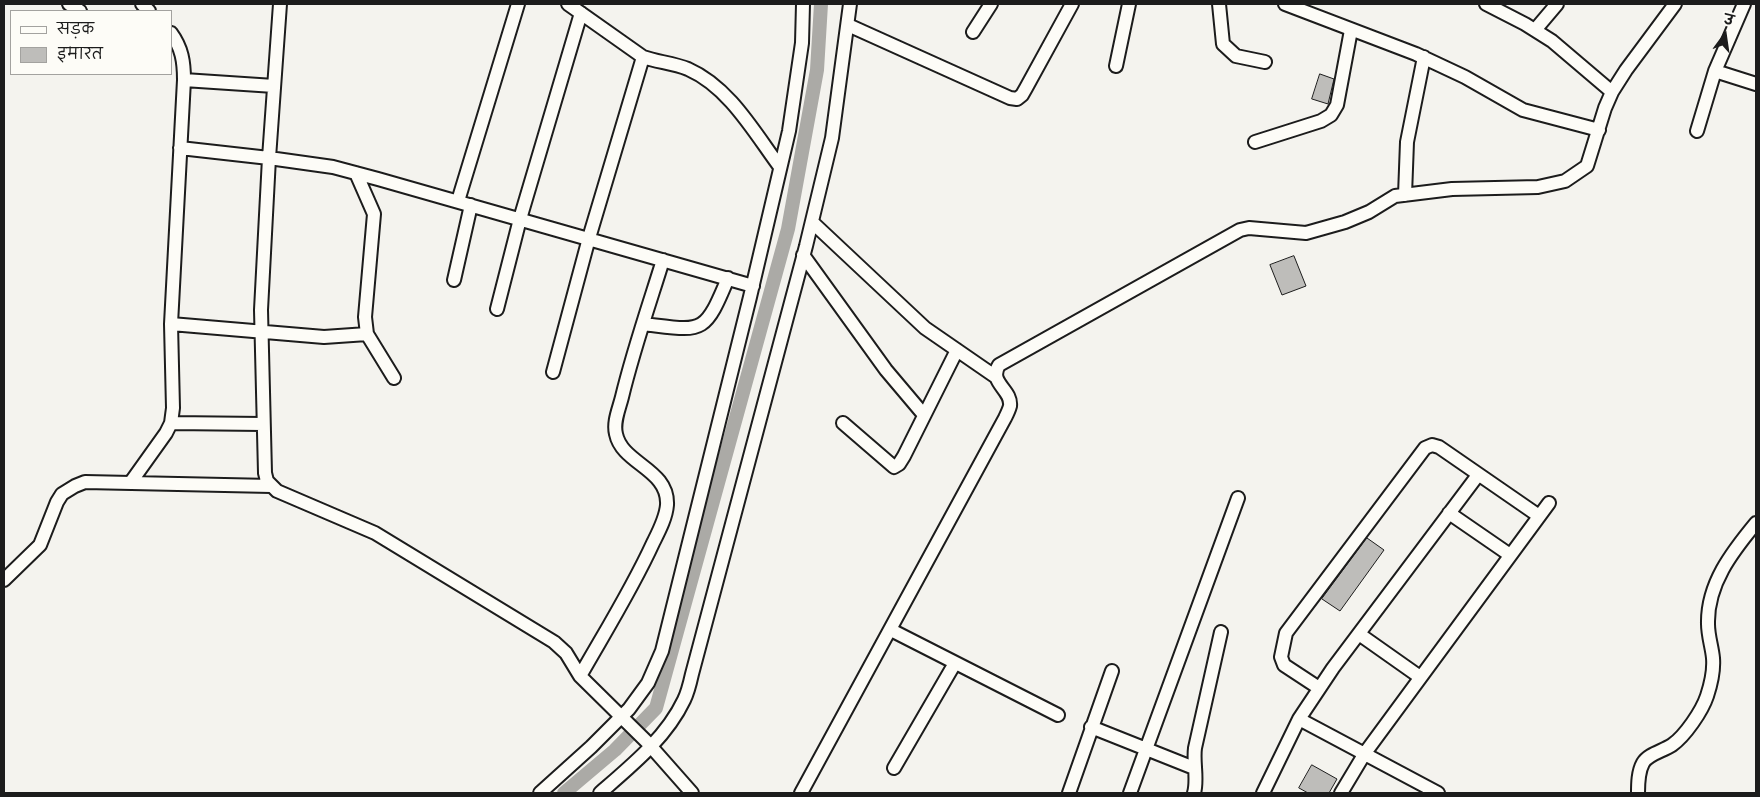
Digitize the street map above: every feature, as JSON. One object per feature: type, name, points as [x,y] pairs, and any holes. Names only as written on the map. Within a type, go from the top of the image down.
[{"type":"street","points":[[280,4],[269,158],[262,331],[265,473],[271,486],[277,491],[375,533],[554,642],[566,653],[580,676],[649,744],[692,793]]},
{"type":"street","points":[[458,202],[518,4]]},
{"type":"street","points":[[568,4],[643,57],[687,69],[710,82],[736,108],[780,167]]},
{"type":"street","points":[[540,793],[624,719],[648,683],[662,651],[753,286],[789,131],[802,43],[803,4]]},
{"type":"street","points":[[600,793],[637,761],[649,744],[668,727],[684,699],[692,674],[812,222],[832,138],[850,4]]},
{"type":"street","points":[[974,32],[991,4]]},
{"type":"street","points":[[848,24],[1010,98],[1017,98],[1022,95],[1072,4]]},
{"type":"street","points":[[1116,66],[1129,4]]},
{"type":"street","points":[[1219,4],[1223,44],[1236,56],[1265,62]]},
{"type":"street","points":[[1284,4],[1424,57],[1483,86],[1523,110],[1599,130]]},
{"type":"street","points":[[1486,4],[1552,41],[1612,92]]},
{"type":"street","points":[[1534,30],[1557,4]]},
{"type":"street","points":[[996,377],[996,370],[1000,365],[1240,230],[1249,228],[1300,233],[1316,231],[1369,212],[1395,196],[1452,188],[1538,187],[1565,181],[1587,166],[1605,108],[1612,92],[1675,4]]},
{"type":"street","points":[[1697,131],[1715,71],[1744,4]]},
{"type":"street","points":[[497,309],[520,219],[581,13]]},
{"type":"street","points":[[1255,142],[1321,121],[1331,115],[1337,105],[1350,30]]},
{"type":"street","points":[[131,482],[166,433],[171,423],[173,408],[171,324],[184,80],[177,61],[180,45],[172,33]]},
{"type":"street","points":[[552,372],[589,238],[643,57]]},
{"type":"street","points":[[1405,194],[1408,142],[1424,57]]},
{"type":"street","points":[[1715,71],[1756,84]]},
{"type":"street","points":[[184,80],[274,86]]},
{"type":"street","points":[[180,148],[269,158],[356,173],[753,286]]},
{"type":"street","points":[[356,173],[374,214],[365,317],[367,334],[394,378]]},
{"type":"street","points":[[454,280],[471,205]]},
{"type":"street","points":[[801,793],[891,630],[1010,406],[1009,398],[996,377],[926,328],[812,222]]},
{"type":"street","points":[[803,255],[886,370],[924,415]]},
{"type":"street","points":[[580,676],[643,566],[665,518],[666,490],[660,480],[621,447],[616,435],[615,424],[663,260]]},
{"type":"street","points":[[643,324],[691,329],[703,324],[716,307],[728,278]]},
{"type":"street","points":[[171,324],[324,337],[367,334]]},
{"type":"street","points":[[843,423],[894,468],[904,456],[957,350]]},
{"type":"street","points":[[171,423],[264,424]]},
{"type":"street","points":[[1320,688],[1284,665],[1280,657],[1286,633],[1295,618],[1425,448],[1432,445],[1439,447],[1539,516]]},
{"type":"street","points":[[1263,793],[1299,719],[1359,634],[1478,475]]},
{"type":"street","points":[[4,580],[40,545],[62,494],[85,482],[271,486]]},
{"type":"street","points":[[1130,793],[1238,498]]},
{"type":"street","points":[[1341,793],[1365,753],[1549,503]]},
{"type":"street","points":[[1450,514],[1510,555]]},
{"type":"street","points":[[1638,793],[1639,775],[1643,763],[1648,758],[1671,746],[1680,738],[1700,710],[1707,696],[1713,668],[1708,625],[1708,612],[1712,592],[1730,557],[1756,523]]},
{"type":"street","points":[[891,630],[1058,715]]},
{"type":"street","points":[[1194,793],[1196,777],[1194,768],[1195,748],[1221,632]]},
{"type":"street","points":[[1359,634],[1420,677]]},
{"type":"street","points":[[894,768],[955,663]]},
{"type":"street","points":[[1069,793],[1112,670]]},
{"type":"street","points":[[1299,719],[1365,753],[1422,790],[1438,793]]},
{"type":"street","points":[[1091,727],[1194,768]]},
{"type":"building","points":[[1320,74],[1334,79],[1328,104],[1312,99]]},
{"type":"building","points":[[1294,256],[1306,286],[1282,295],[1270,265]]},
{"type":"building","points":[[1367,538],[1384,550],[1340,611],[1322,599]]},
{"type":"building","points":[[1312,765],[1337,779],[1329,793],[1308,793],[1299,788]]},
{"type":"waterway","points":[[564,793],[615,750],[656,708],[788,229],[817,70],[821,4]]}]
